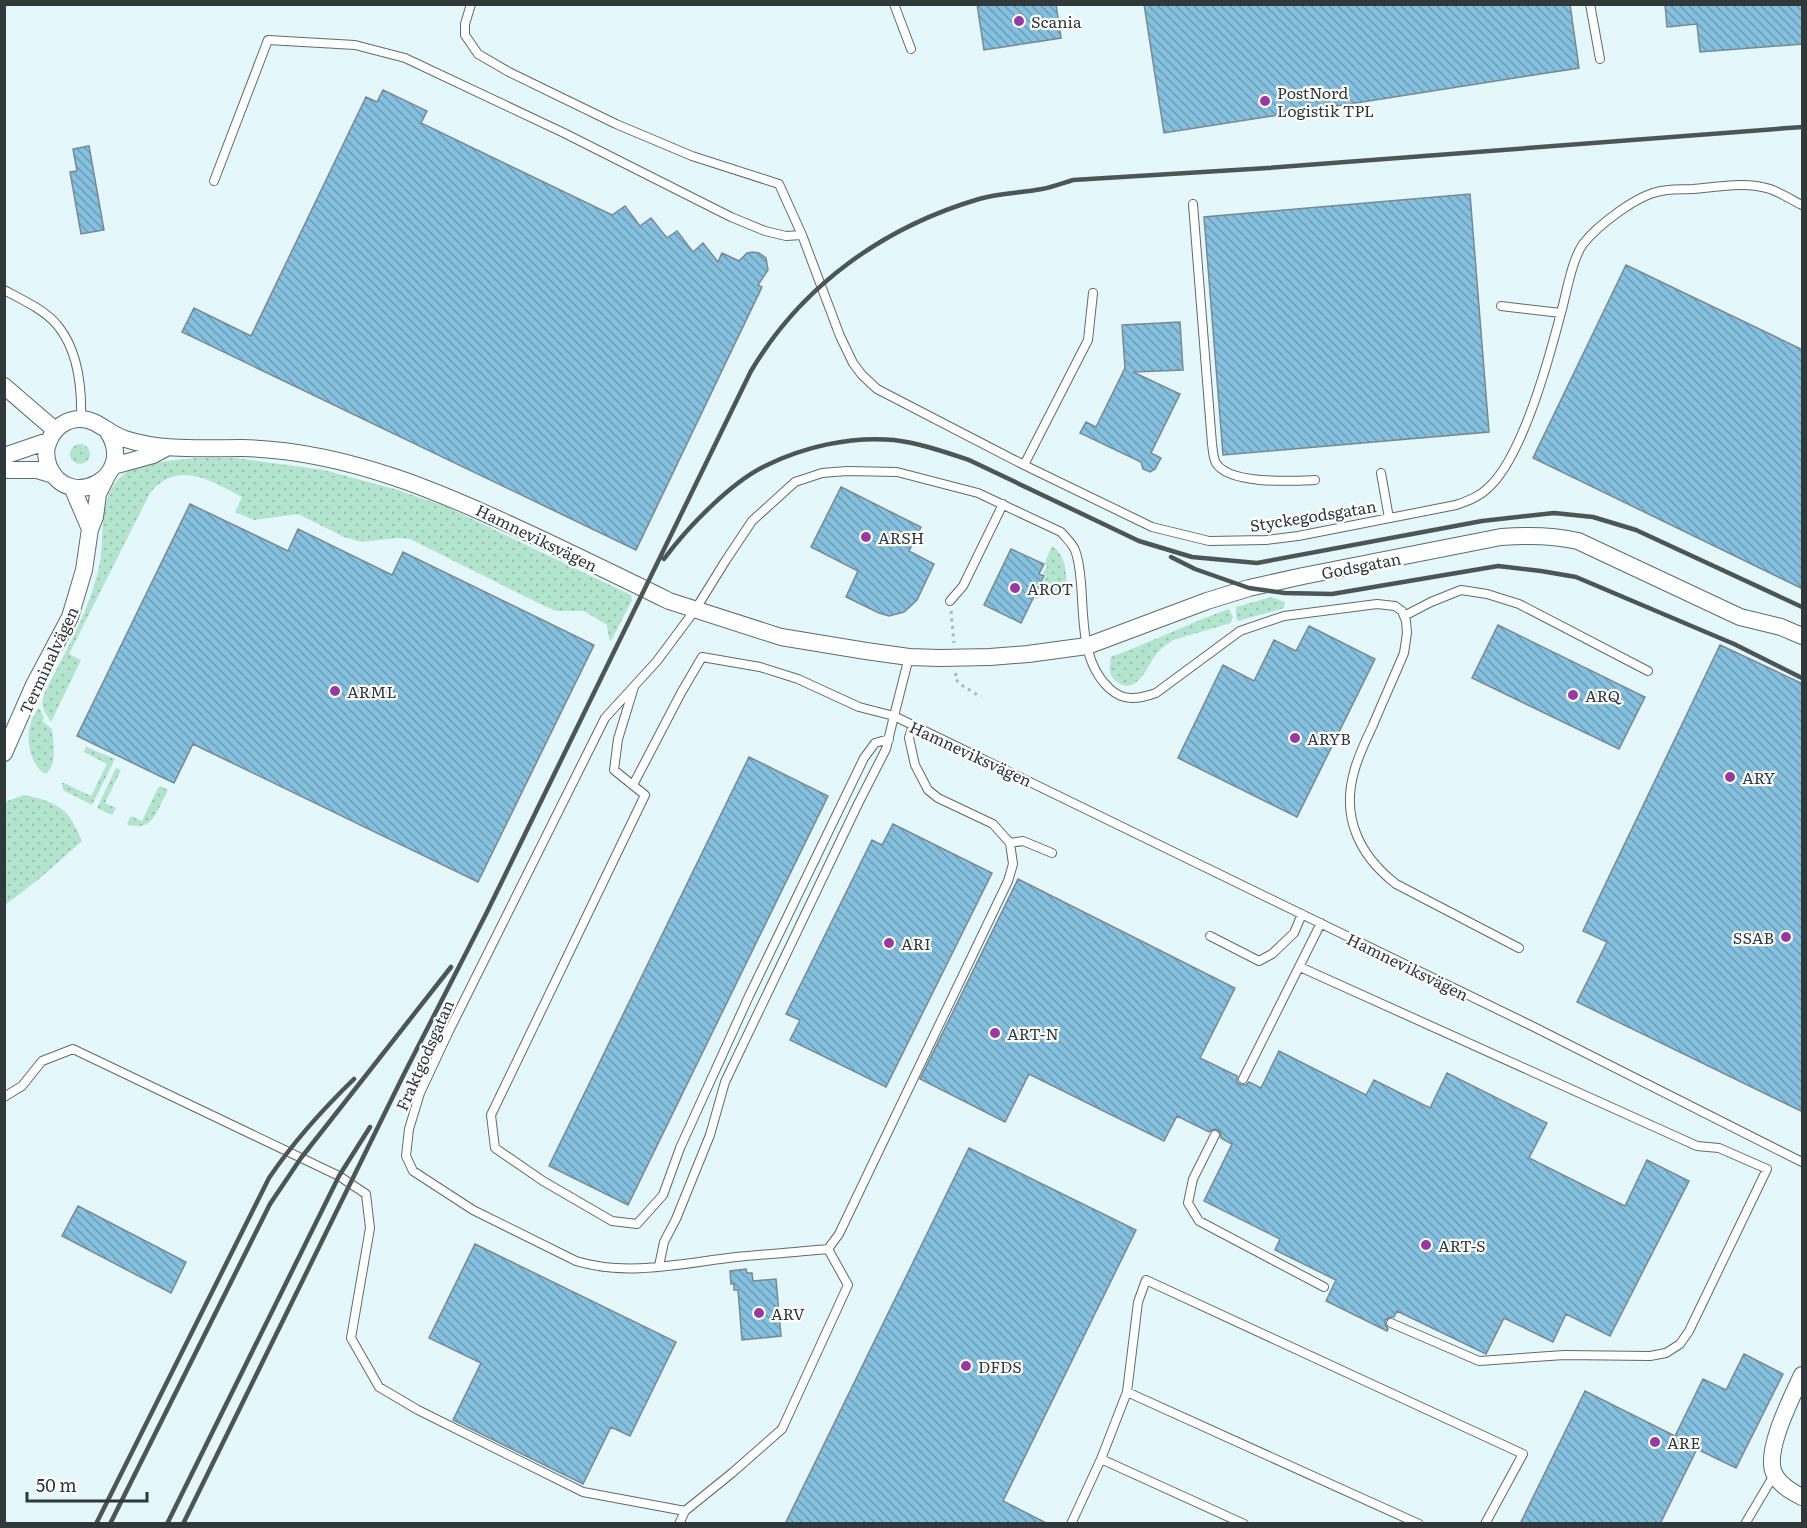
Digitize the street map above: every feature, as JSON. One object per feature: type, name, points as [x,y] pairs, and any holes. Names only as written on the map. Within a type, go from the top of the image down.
[{"type":"street","points":[[4,386],[52,436]]},
{"type":"street","points":[[4,456],[52,436],[70,420],[81,419],[93,421],[108,432],[115,448],[110,471],[91,486],[72,487],[62,483],[54,475],[47,459],[52,436]]},
{"type":"street","name":"Hamneviksvägen","points":[[108,432],[124,439],[166,448],[275,450],[301,454],[393,476],[479,509],[669,601],[781,637],[909,657]]},
{"type":"street","name":"Hamneviksvägen","points":[[110,471],[166,448]]},
{"type":"street","points":[[4,470],[37,470],[54,475]]},
{"type":"street","name":"Terminalvägen","points":[[4,753],[34,686],[70,616],[84,570],[98,494],[110,471]]},
{"type":"street","points":[[72,487],[90,529]]},
{"type":"street","name":"Godsgatan","points":[[909,657],[1028,654],[1087,646],[1207,601],[1249,588],[1501,537],[1539,536],[1557,536],[1578,541],[1740,617],[1781,627],[1803,636]]},
{"type":"street","points":[[1803,1375],[1787,1408],[1773,1451],[1772,1465],[1774,1475],[1780,1482],[1803,1497]]},
{"type":"lane","name":"Styckegodsgatan","points":[[471,4],[465,24],[465,35],[478,54],[509,72],[616,124],[693,156],[779,183],[802,235],[840,336],[862,375],[877,389],[1024,465],[1152,527],[1209,541],[1266,540],[1298,536],[1456,505],[1476,497],[1488,489],[1501,473],[1515,449],[1537,393],[1582,245],[1619,211],[1639,198],[1661,190],[1744,185],[1769,189],[1803,205]]},
{"type":"lane","points":[[894,4],[911,49]]},
{"type":"lane","points":[[1590,4],[1600,59]]},
{"type":"lane","points":[[214,181],[268,40],[355,45],[405,58],[564,133],[731,217],[765,231],[786,236],[802,235]]},
{"type":"lane","points":[[1193,204],[1215,462],[1223,470],[1239,476],[1276,481],[1315,480]]},
{"type":"lane","points":[[4,290],[35,307],[57,324],[64,335],[76,365],[82,394],[81,419]]},
{"type":"lane","points":[[1024,465],[1088,340],[1093,293]]},
{"type":"lane","points":[[1501,306],[1561,313]]},
{"type":"lane","name":"Fraktgodsgatan","points":[[828,1249],[606,1269],[576,1261],[473,1210],[413,1171],[406,1156],[409,1129],[420,1093],[605,718],[657,661],[695,610],[752,521],[795,482],[822,473],[847,471],[897,472],[978,493],[1004,504],[1060,532],[1076,551],[1091,664],[1101,681],[1114,694],[1128,699],[1156,693],[1240,631],[1284,616],[1377,604],[1395,606],[1402,611],[1404,616]]},
{"type":"lane","points":[[1381,473],[1389,518]]},
{"type":"lane","points":[[950,601],[963,586],[1004,504]]},
{"type":"lane","points":[[1519,948],[1396,884],[1380,872],[1364,853],[1352,822],[1349,797],[1354,771],[1404,653],[1407,633],[1404,616],[1461,590],[1487,594],[1519,604],[1648,671]]},
{"type":"lane","points":[[633,785],[702,657],[770,670],[798,679],[860,707],[894,716],[889,739],[878,766],[725,1082],[710,1135],[676,1219],[664,1242],[659,1266]]},
{"type":"lane","name":"Hamneviksvägen","points":[[909,657],[894,716],[1534,1027],[1803,1162]]},
{"type":"lane","points":[[635,684],[618,739],[614,770],[645,795],[491,1114],[495,1148],[543,1181],[612,1221],[637,1224],[663,1195],[680,1148],[749,996],[864,758],[875,743],[889,739]]},
{"type":"lane","points":[[679,1524],[684,1511],[782,1429],[848,1285],[828,1249],[839,1234],[1008,881],[1013,864],[1010,843],[993,824],[938,798],[928,790],[915,765],[909,738],[913,725]]},
{"type":"lane","points":[[1010,843],[1023,841],[1052,853]]},
{"type":"lane","points":[[1210,936],[1259,961],[1272,954],[1294,933],[1302,914]]},
{"type":"lane","points":[[1243,1079],[1321,923]]},
{"type":"lane","points":[[1300,967],[1697,1146],[1719,1148],[1767,1169],[1696,1318],[1680,1344],[1666,1353],[1650,1356],[1564,1355],[1479,1361],[1391,1323]]},
{"type":"lane","points":[[4,1097],[22,1086],[42,1061],[73,1049],[339,1176],[366,1194],[370,1228],[351,1338],[379,1387],[418,1410],[583,1492],[684,1511]]},
{"type":"lane","points":[[1215,1136],[1193,1179],[1188,1203],[1199,1221],[1324,1287]]},
{"type":"lane","points":[[1071,1524],[1101,1459],[1127,1392],[1138,1302],[1146,1280],[1522,1454],[1485,1524]]},
{"type":"lane","points":[[1127,1392],[1419,1524]]},
{"type":"lane","points":[[1101,1459],[1244,1524]]},
{"type":"lane","points":[[1745,1524],[1774,1475]]},
{"type":"path","points":[[950,601],[956,679],[981,697]]},
{"type":"green space","points":[[80,444],[87,447],[90,454],[87,461],[80,464],[73,461],[70,454],[73,447]]},
{"type":"green space","points":[[196,458],[236,458],[324,470],[398,490],[447,507],[631,595],[632,600],[611,641],[607,625],[584,611],[556,611],[410,539],[397,538],[362,542],[344,537],[298,514],[254,520],[235,512],[242,497],[195,476],[172,477],[150,493],[69,654],[81,660],[51,722],[43,708],[43,697],[91,596],[100,562],[104,514],[110,492],[116,482],[131,469],[159,462]]},
{"type":"green space","points":[[1052,546],[1064,561],[1067,592],[1034,599],[1046,576],[1043,573],[1047,567],[1045,562]]},
{"type":"green space","points":[[1271,597],[1285,602],[1284,608],[1238,621],[1236,607]]},
{"type":"green space","points":[[1229,609],[1233,617],[1231,623],[1173,640],[1158,652],[1137,682],[1124,685],[1112,676],[1111,657]]},
{"type":"green space","points":[[38,708],[44,718],[42,721],[52,729],[53,759],[46,774],[33,760],[29,746],[29,732]]},
{"type":"green space","points":[[86,747],[115,759],[92,805],[63,790],[62,783],[91,796],[107,764],[84,752]]},
{"type":"green space","points":[[116,768],[121,770],[105,803],[116,808],[112,815],[97,808]]},
{"type":"green space","points":[[161,786],[168,790],[154,818],[143,825],[127,824],[131,816],[142,821]]},
{"type":"green space","points":[[24,795],[36,797],[64,811],[82,841],[5,905],[5,802]]},
{"type":"building","name":"Scania","points":[[977,4],[1056,4],[1061,38],[984,50]]},
{"type":"building","name":"PostNord Logistik TPL","points":[[1144,4],[1570,4],[1579,68],[1164,133]]},
{"type":"building","points":[[1665,4],[1803,4],[1803,44],[1700,52],[1697,24],[1667,27]]},
{"type":"building","points":[[383,90],[427,111],[421,123],[612,215],[625,206],[640,226],[651,218],[667,238],[677,231],[693,252],[703,243],[718,262],[722,253],[739,261],[747,253],[753,252],[766,258],[768,270],[758,285],[762,287],[636,550],[182,332],[194,308],[251,336],[366,97],[377,102]]},
{"type":"building","points":[[89,146],[104,230],[81,234],[70,172],[77,171],[73,149]]},
{"type":"building","points":[[1470,194],[1489,432],[1223,455],[1204,217]]},
{"type":"building","points":[[1626,265],[1803,350],[1803,589],[1533,458]]},
{"type":"building","points":[[1180,322],[1183,370],[1133,372],[1180,394],[1151,453],[1161,458],[1155,469],[1150,472],[1143,469],[1141,462],[1080,433],[1086,422],[1096,427],[1125,368],[1122,325]]},
{"type":"building","name":"ARSH","points":[[841,487],[921,527],[909,551],[934,564],[917,600],[904,612],[889,616],[846,597],[858,571],[811,547]]},
{"type":"building","name":"ARML","points":[[190,504],[288,551],[298,529],[392,575],[403,552],[594,645],[478,882],[193,744],[174,783],[77,736]]},
{"type":"building","name":"AROT","points":[[1011,549],[1044,564],[1039,574],[1044,576],[1021,623],[984,605]]},
{"type":"building","name":"ARQ","points":[[1498,625],[1645,697],[1619,749],[1472,678]]},
{"type":"building","name":"ARYB","points":[[1309,626],[1375,659],[1297,817],[1178,758],[1223,665],[1254,681],[1274,640],[1296,651]]},
{"type":"building","name":"ARY","points":[[1720,645],[1803,684],[1803,1112],[1577,1002],[1607,942],[1583,931]]},
{"type":"building","points":[[749,757],[828,796],[628,1205],[549,1166]]},
{"type":"building","name":"ARI","points":[[893,824],[992,873],[886,1087],[790,1040],[800,1020],[786,1014],[872,840],[882,845]]},
{"type":"building","points":[[1018,879],[1235,988],[1200,1058],[1237,1076],[1237,1082],[1241,1085],[1249,1082],[1261,1088],[1279,1051],[1366,1095],[1374,1080],[1430,1108],[1447,1073],[1547,1123],[1529,1158],[1625,1206],[1647,1160],[1689,1181],[1610,1336],[1566,1314],[1553,1342],[1504,1318],[1486,1354],[1397,1311],[1394,1317],[1385,1320],[1387,1331],[1326,1301],[1336,1280],[1275,1250],[1280,1239],[1204,1201],[1232,1144],[1221,1138],[1218,1130],[1214,1129],[1209,1132],[1177,1116],[1164,1141],[1029,1074],[1005,1122],[920,1079]]},
{"type":"building","name":"DFDS","points":[[969,1148],[1136,1230],[1003,1501],[1048,1524],[785,1524]]},
{"type":"building","points":[[78,1206],[186,1262],[171,1293],[62,1236]]},
{"type":"building","points":[[475,1244],[676,1342],[630,1436],[611,1427],[583,1484],[453,1420],[481,1363],[429,1338]]},
{"type":"building","name":"ARV","points":[[746,1269],[747,1273],[752,1273],[753,1281],[776,1279],[781,1336],[742,1340],[738,1290],[734,1290],[734,1284],[731,1284],[730,1271]]},
{"type":"building","name":"ARE","points":[[1744,1354],[1783,1374],[1736,1468],[1697,1449],[1660,1524],[1520,1524],[1585,1391],[1675,1436],[1703,1379],[1726,1390]]},
{"type":"railway","points":[[183,1524],[404,1074],[486,914],[751,371],[795,312],[821,286],[848,263],[879,243],[944,211],[987,197],[1042,189],[1073,180],[1268,168],[1802,127]]},
{"type":"railway","points":[[664,559],[710,507],[738,483],[765,466],[795,453],[827,444],[877,439],[913,443],[969,460],[1139,541],[1192,557],[1257,563],[1482,521],[1554,513],[1593,517],[1636,530],[1802,607]]},
{"type":"railway","points":[[1171,557],[1195,569],[1249,588],[1285,593],[1332,594],[1498,566],[1576,577],[1734,644],[1802,678]]},
{"type":"railway","points":[[110,1524],[270,1204],[301,1158],[451,967]]},
{"type":"railway","points":[[96,1524],[269,1178],[309,1126],[354,1079]]},
{"type":"railway","points":[[167,1524],[339,1176],[370,1127]]},
{"type":"place","name":"Scania","points":[[1019,21]]},
{"type":"place","name":"PostNord Logistik TPL","points":[[1265,101]]},
{"type":"place","name":"ARSH","points":[[866,537]]},
{"type":"place","name":"AROT","points":[[1015,588]]},
{"type":"place","name":"ARML","points":[[335,691]]},
{"type":"place","name":"ARQ","points":[[1573,695]]},
{"type":"place","name":"ARYB","points":[[1295,738]]},
{"type":"place","name":"ARY","points":[[1730,777]]},
{"type":"place","name":"SSAB","points":[[1786,937]]},
{"type":"place","name":"ARI","points":[[889,943]]},
{"type":"place","name":"ART-N","points":[[995,1033]]},
{"type":"place","name":"ART-S","points":[[1426,1245]]},
{"type":"place","name":"ARV","points":[[759,1313]]},
{"type":"place","name":"DFDS","points":[[966,1366]]},
{"type":"place","name":"ARE","points":[[1655,1442]]}]
